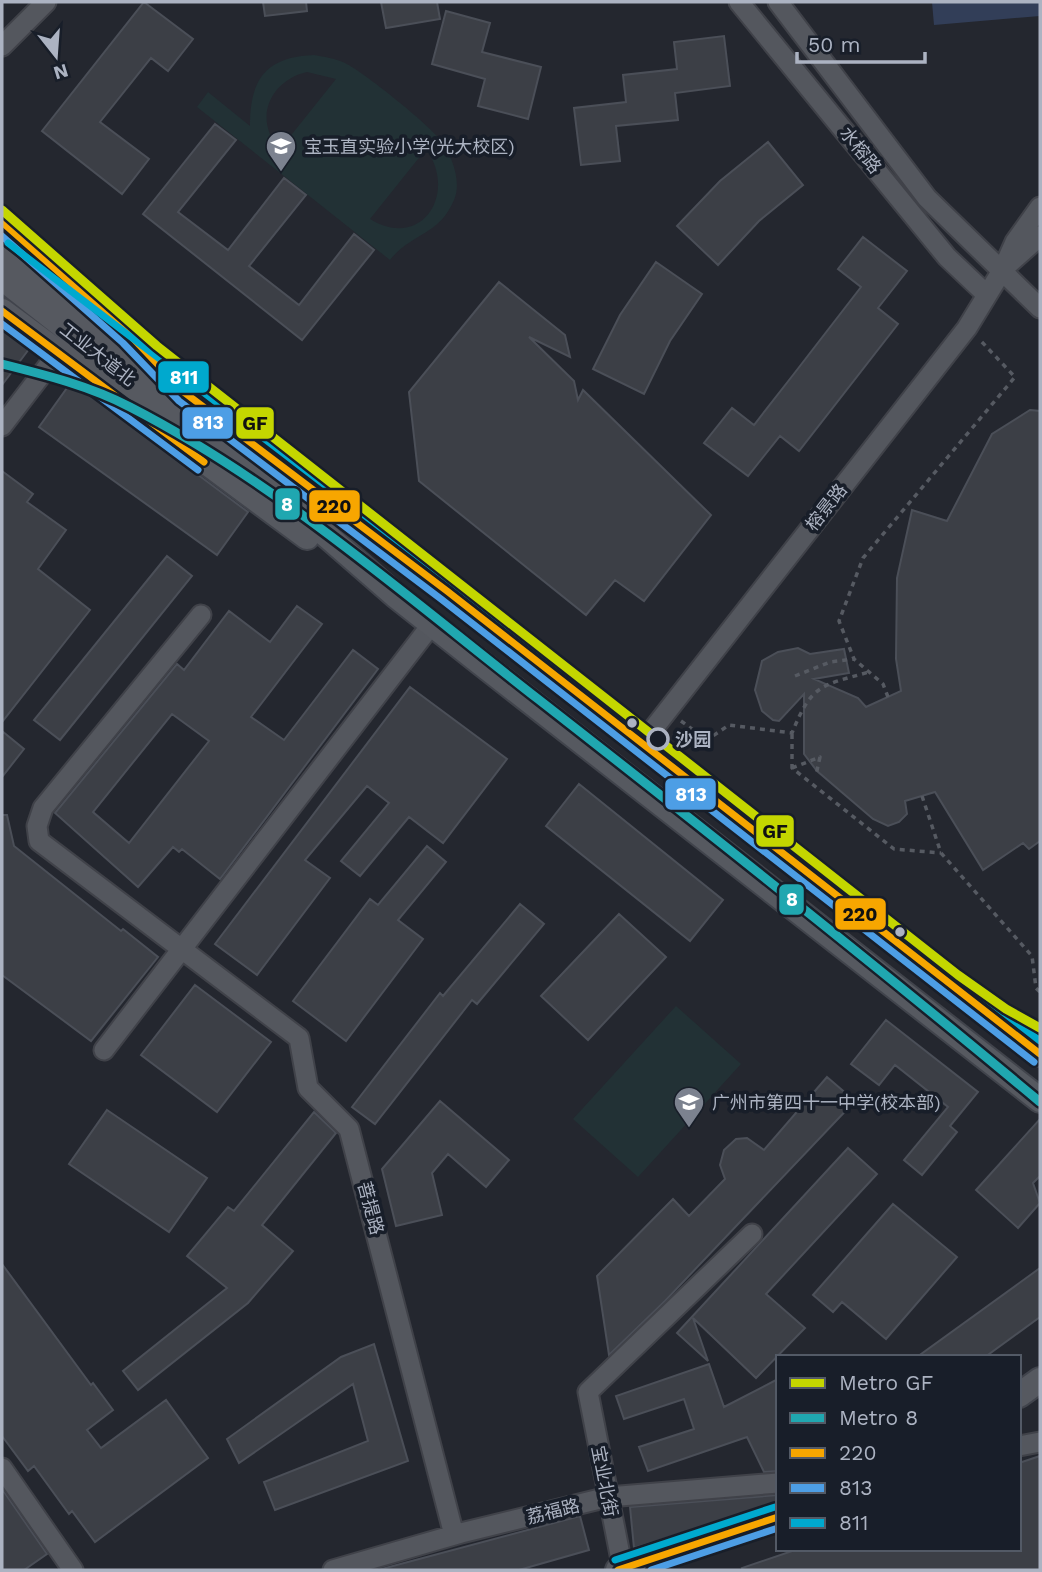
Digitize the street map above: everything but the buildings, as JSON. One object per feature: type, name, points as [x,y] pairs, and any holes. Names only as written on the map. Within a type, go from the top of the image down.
[{"type":"main road","points":[[2,222],[130,335],[186,393]]},
{"type":"main road","name":"工业大道北","points":[[7,268],[186,393],[643,743],[1040,1054]]},
{"type":"main road","name":"工业大道北","points":[[7,268],[395,595],[1040,1100]]},
{"type":"main road","points":[[2,311],[269,510],[395,595]]},
{"type":"main road","points":[[1021,1374],[1040,1361]]},
{"type":"main road","points":[[1021,1394],[1040,1380]]},
{"type":"main road","points":[[621,1570],[776,1518]]},
{"type":"main road","points":[[668,1570],[776,1534]]},
{"type":"street","points":[[2,46],[46,2]]},
{"type":"street","name":"水榕路","points":[[739,2],[947,257],[986,294]]},
{"type":"street","name":"水榕路","points":[[778,2],[927,198],[1040,307]]},
{"type":"street","name":"榕景路","points":[[643,743],[967,328],[1003,269],[1015,242],[1040,207]]},
{"type":"street","name":"榕景路","points":[[1003,269],[1040,236]]},
{"type":"street","points":[[2,426],[58,353]]},
{"type":"street","name":"菩提路","points":[[201,615],[43,808],[37,826],[39,841],[299,1038],[308,1088],[349,1129],[454,1535]]},
{"type":"street","points":[[104,1050],[432,624]]},
{"type":"street","name":"宝业北街","points":[[621,1570],[588,1392],[752,1234]]},
{"type":"street","points":[[1021,1446],[1040,1442]]},
{"type":"street","points":[[2,1468],[73,1570]]},
{"type":"street","name":"荔福路","points":[[333,1570],[454,1535],[608,1497],[776,1483]]},
{"type":"path","points":[[888,697],[883,684],[854,659],[838,621],[863,558],[1015,377],[967,328]]},
{"type":"path","points":[[795,676],[830,662],[854,659]]},
{"type":"path","points":[[792,768],[792,733],[804,702],[825,685],[869,672]]},
{"type":"path","points":[[667,711],[707,740],[729,725],[792,733]]},
{"type":"path","points":[[792,768],[820,757],[816,775]]},
{"type":"path","points":[[792,768],[894,849],[941,853]]},
{"type":"path","points":[[922,796],[941,853],[1032,956],[1036,988],[1040,992]]},
{"type":"shaded area","points":[[297,57],[326,57],[354,68],[423,123],[440,140],[448,153],[457,185],[448,212],[433,228],[407,244],[390,260],[197,107],[208,92],[250,126],[257,84],[272,66]],"holes":[[[307,72],[336,79],[280,149],[267,125],[269,102],[284,83]],[[426,149],[435,166],[438,183],[436,199],[430,212],[419,223],[405,228],[389,227],[370,219]]]},
{"type":"shaded area","points":[[676,1006],[741,1064],[638,1177],[573,1119]]},
{"type":"water","points":[[932,2],[1040,2],[1040,16],[934,25]]},
{"type":"metro line","name":"GF","points":[[2,210],[157,346],[958,975],[1006,1009],[1040,1028]]},
{"type":"metro line","name":"8","points":[[2,364],[84,387],[130,407],[185,437],[290,506],[728,848],[1040,1102]]},
{"type":"transit line","name":"220","points":[[2,222],[130,335],[185,393],[447,591],[1040,1054]]},
{"type":"transit line","name":"813","points":[[2,236],[123,343],[179,401],[441,599],[1034,1062]]},
{"type":"transit line","name":"811","points":[[8,243],[453,583],[1040,1041]]},
{"type":"transit line","name":"220","points":[[2,311],[204,462]]},
{"type":"transit line","name":"813","points":[[2,324],[198,470]]},
{"type":"transit line","name":"811","points":[[615,1560],[775,1507]]},
{"type":"transit line","name":"220","points":[[618,1570],[776,1518]]},
{"type":"transit line","name":"813","points":[[651,1570],[776,1529]]},
{"type":"place","name":"宝玉直实验小学(光大校区)","points":[[281,173]]},
{"type":"place","name":"沙园","points":[[658,739]]},
{"type":"place","name":"广州市第四十一中学(校本部)","points":[[689,1129]]}]
